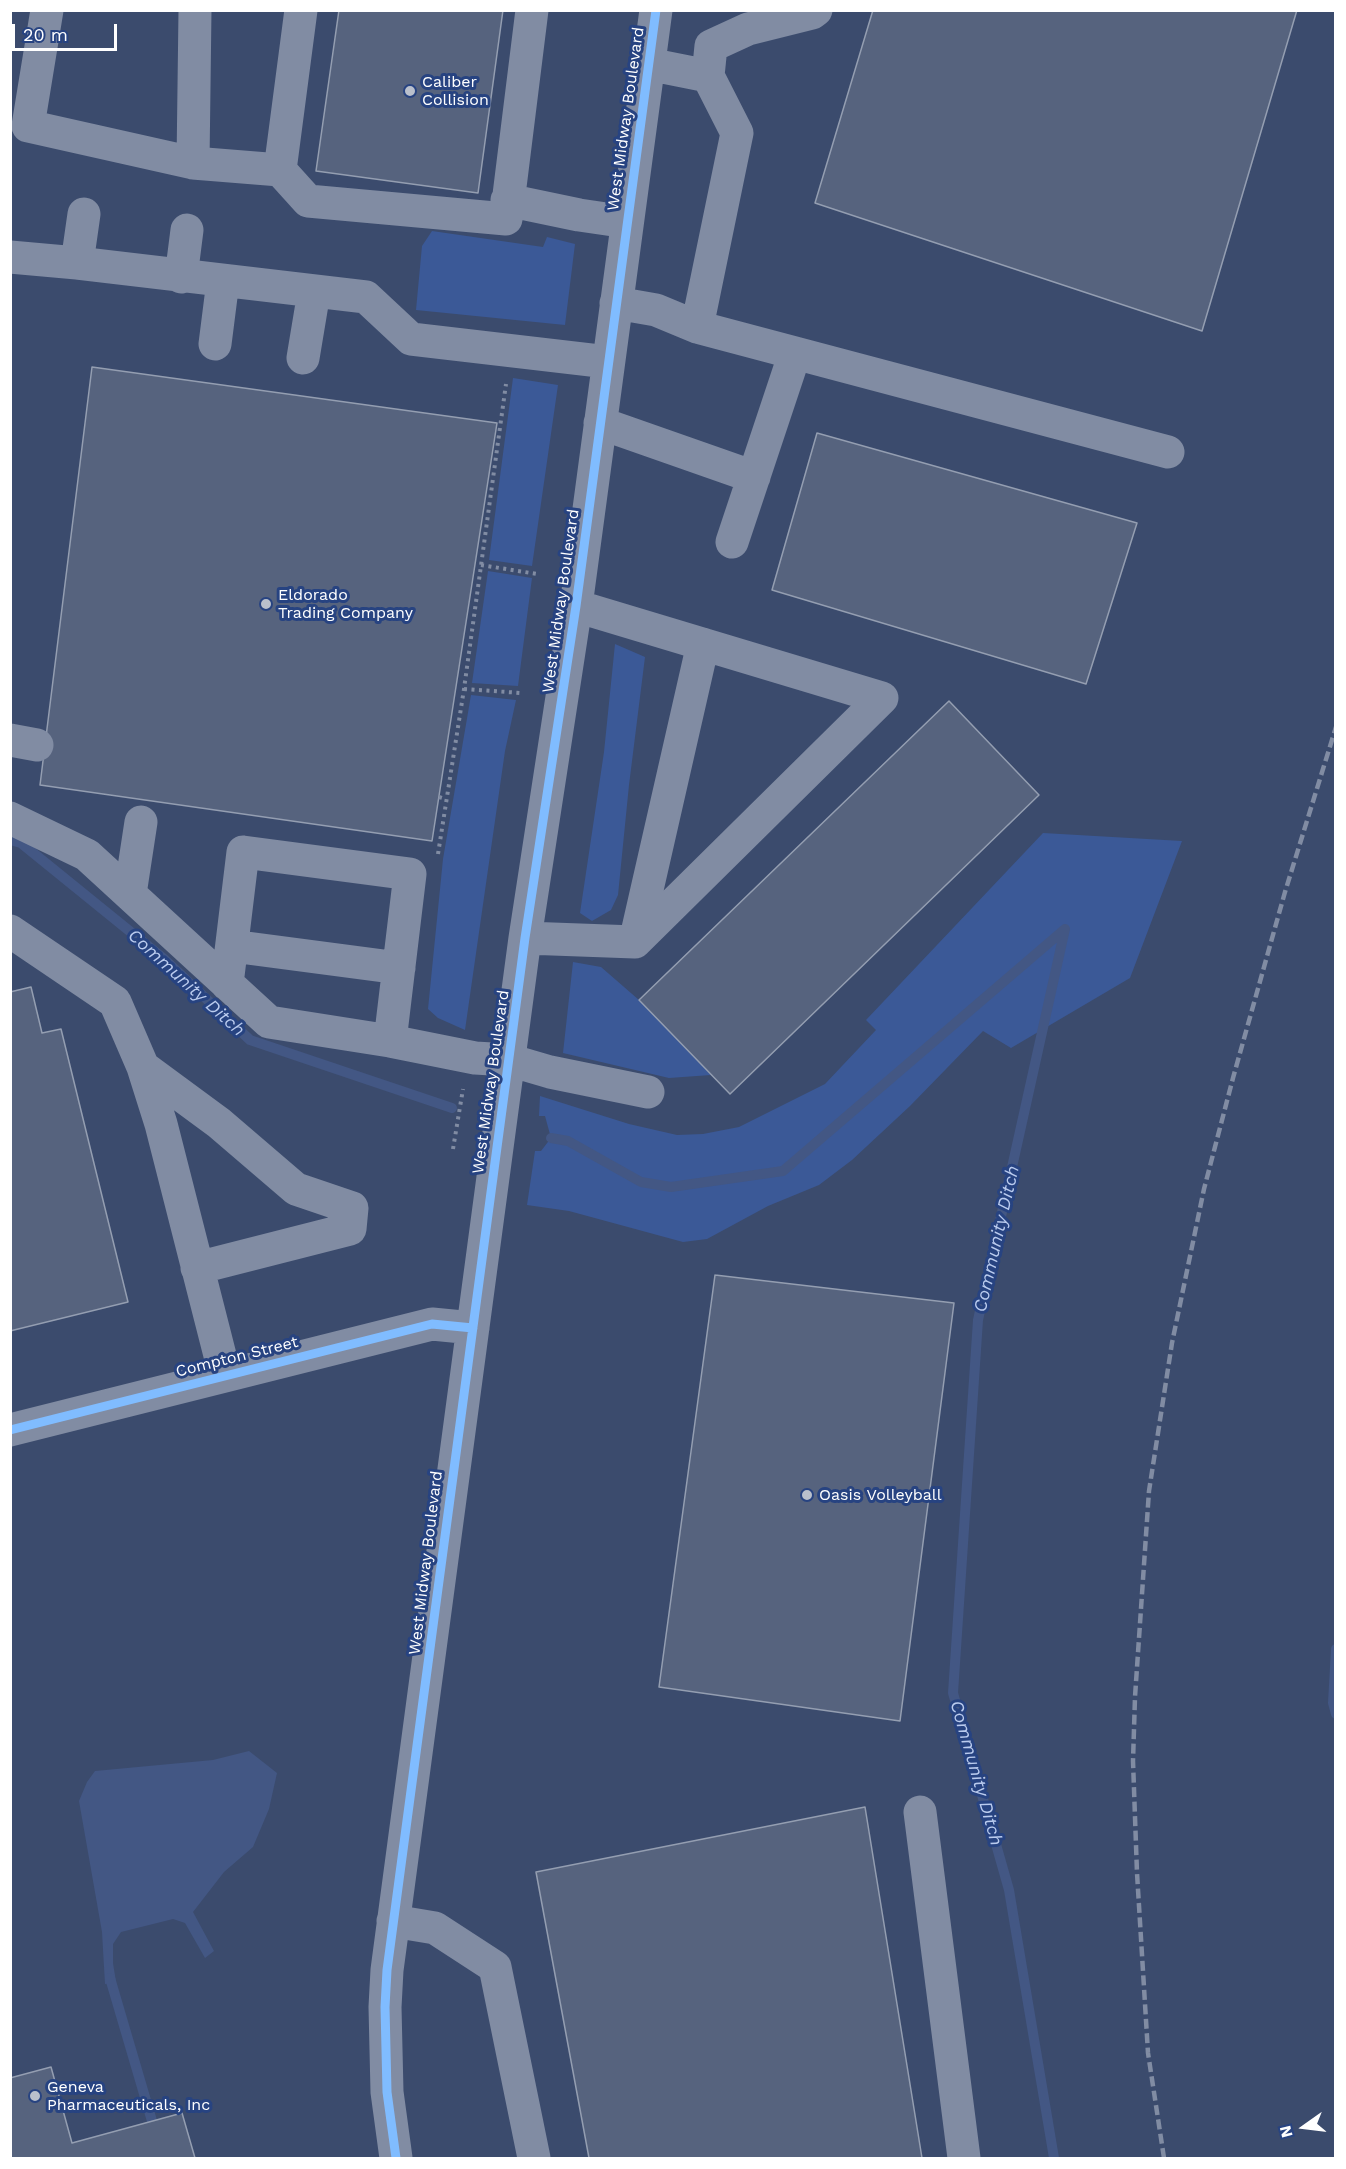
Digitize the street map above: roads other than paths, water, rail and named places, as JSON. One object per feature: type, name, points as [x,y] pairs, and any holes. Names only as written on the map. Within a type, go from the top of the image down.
[{"type":"street","points":[[46,10],[28,126],[193,163],[280,170],[308,201],[506,219],[532,10]]},
{"type":"street","points":[[193,163],[195,10]]},
{"type":"street","points":[[280,170],[301,10]]},
{"type":"street","name":"West Midway Boulevard","points":[[396,2158],[387,2092],[385,2017],[387,1970],[525,938],[576,606],[656,10]]},
{"type":"street","points":[[697,327],[737,133],[708,76],[711,46],[748,29],[812,14],[816,10]]},
{"type":"street","points":[[648,63],[708,76]]},
{"type":"street","points":[[507,200],[627,222]]},
{"type":"street","points":[[77,263],[84,214]]},
{"type":"street","points":[[181,277],[187,230]]},
{"type":"street","points":[[10,257],[366,297],[411,339],[608,362]]},
{"type":"street","points":[[214,344],[223,281]]},
{"type":"street","points":[[303,358],[314,292]]},
{"type":"street","points":[[616,303],[656,310],[697,327],[1168,452]]},
{"type":"street","points":[[732,542],[795,353]]},
{"type":"street","points":[[600,423],[754,477]]},
{"type":"street","points":[[525,938],[634,942],[882,698],[576,606]]},
{"type":"street","points":[[634,942],[703,644]]},
{"type":"street","points":[[10,818],[87,855],[268,1022],[390,1041],[475,1058],[509,1060],[550,1072],[648,1092]]},
{"type":"street","points":[[130,894],[141,822]]},
{"type":"street","points":[[227,984],[243,852],[410,874],[390,1041]]},
{"type":"street","points":[[10,931],[115,1002],[143,1067],[161,1124],[225,1375]]},
{"type":"street","points":[[232,946],[399,968]]},
{"type":"street","points":[[143,1067],[219,1123],[296,1189],[352,1208],[350,1229],[197,1268]]},
{"type":"street","name":"Compton Street","points":[[10,1430],[432,1324],[473,1328]]},
{"type":"street","points":[[920,1812],[964,2158]]},
{"type":"street","points":[[393,1921],[435,1928],[495,1967],[534,2158]]},
{"type":"waterway","name":"Community Ditch","points":[[10,840],[21,843],[164,959],[250,1040],[452,1108]]},
{"type":"waterway","name":"Community Ditch","points":[[551,1138],[568,1141],[641,1182],[671,1187],[783,1171],[1065,929],[978,1320],[953,1693],[1009,1890],[1054,2158]]},
{"type":"waterway","points":[[1336,1649],[1333,1703],[1336,1714]]},
{"type":"waterway","points":[[110,1978],[152,2121]]},
{"type":"railway","points":[[1164,2158],[1148,2053],[1133,1761],[1149,1491],[1172,1343],[1204,1189],[1285,892],[1336,727]]},
{"type":"place","name":"Caliber Collision","points":[[410,91]]},
{"type":"place","name":"Eldorado Trading Company","points":[[266,604]]},
{"type":"place","name":"Oasis Volleyball","points":[[807,1495]]},
{"type":"place","name":"Geneva Pharmaceuticals, Inc","points":[[35,2096]]}]
